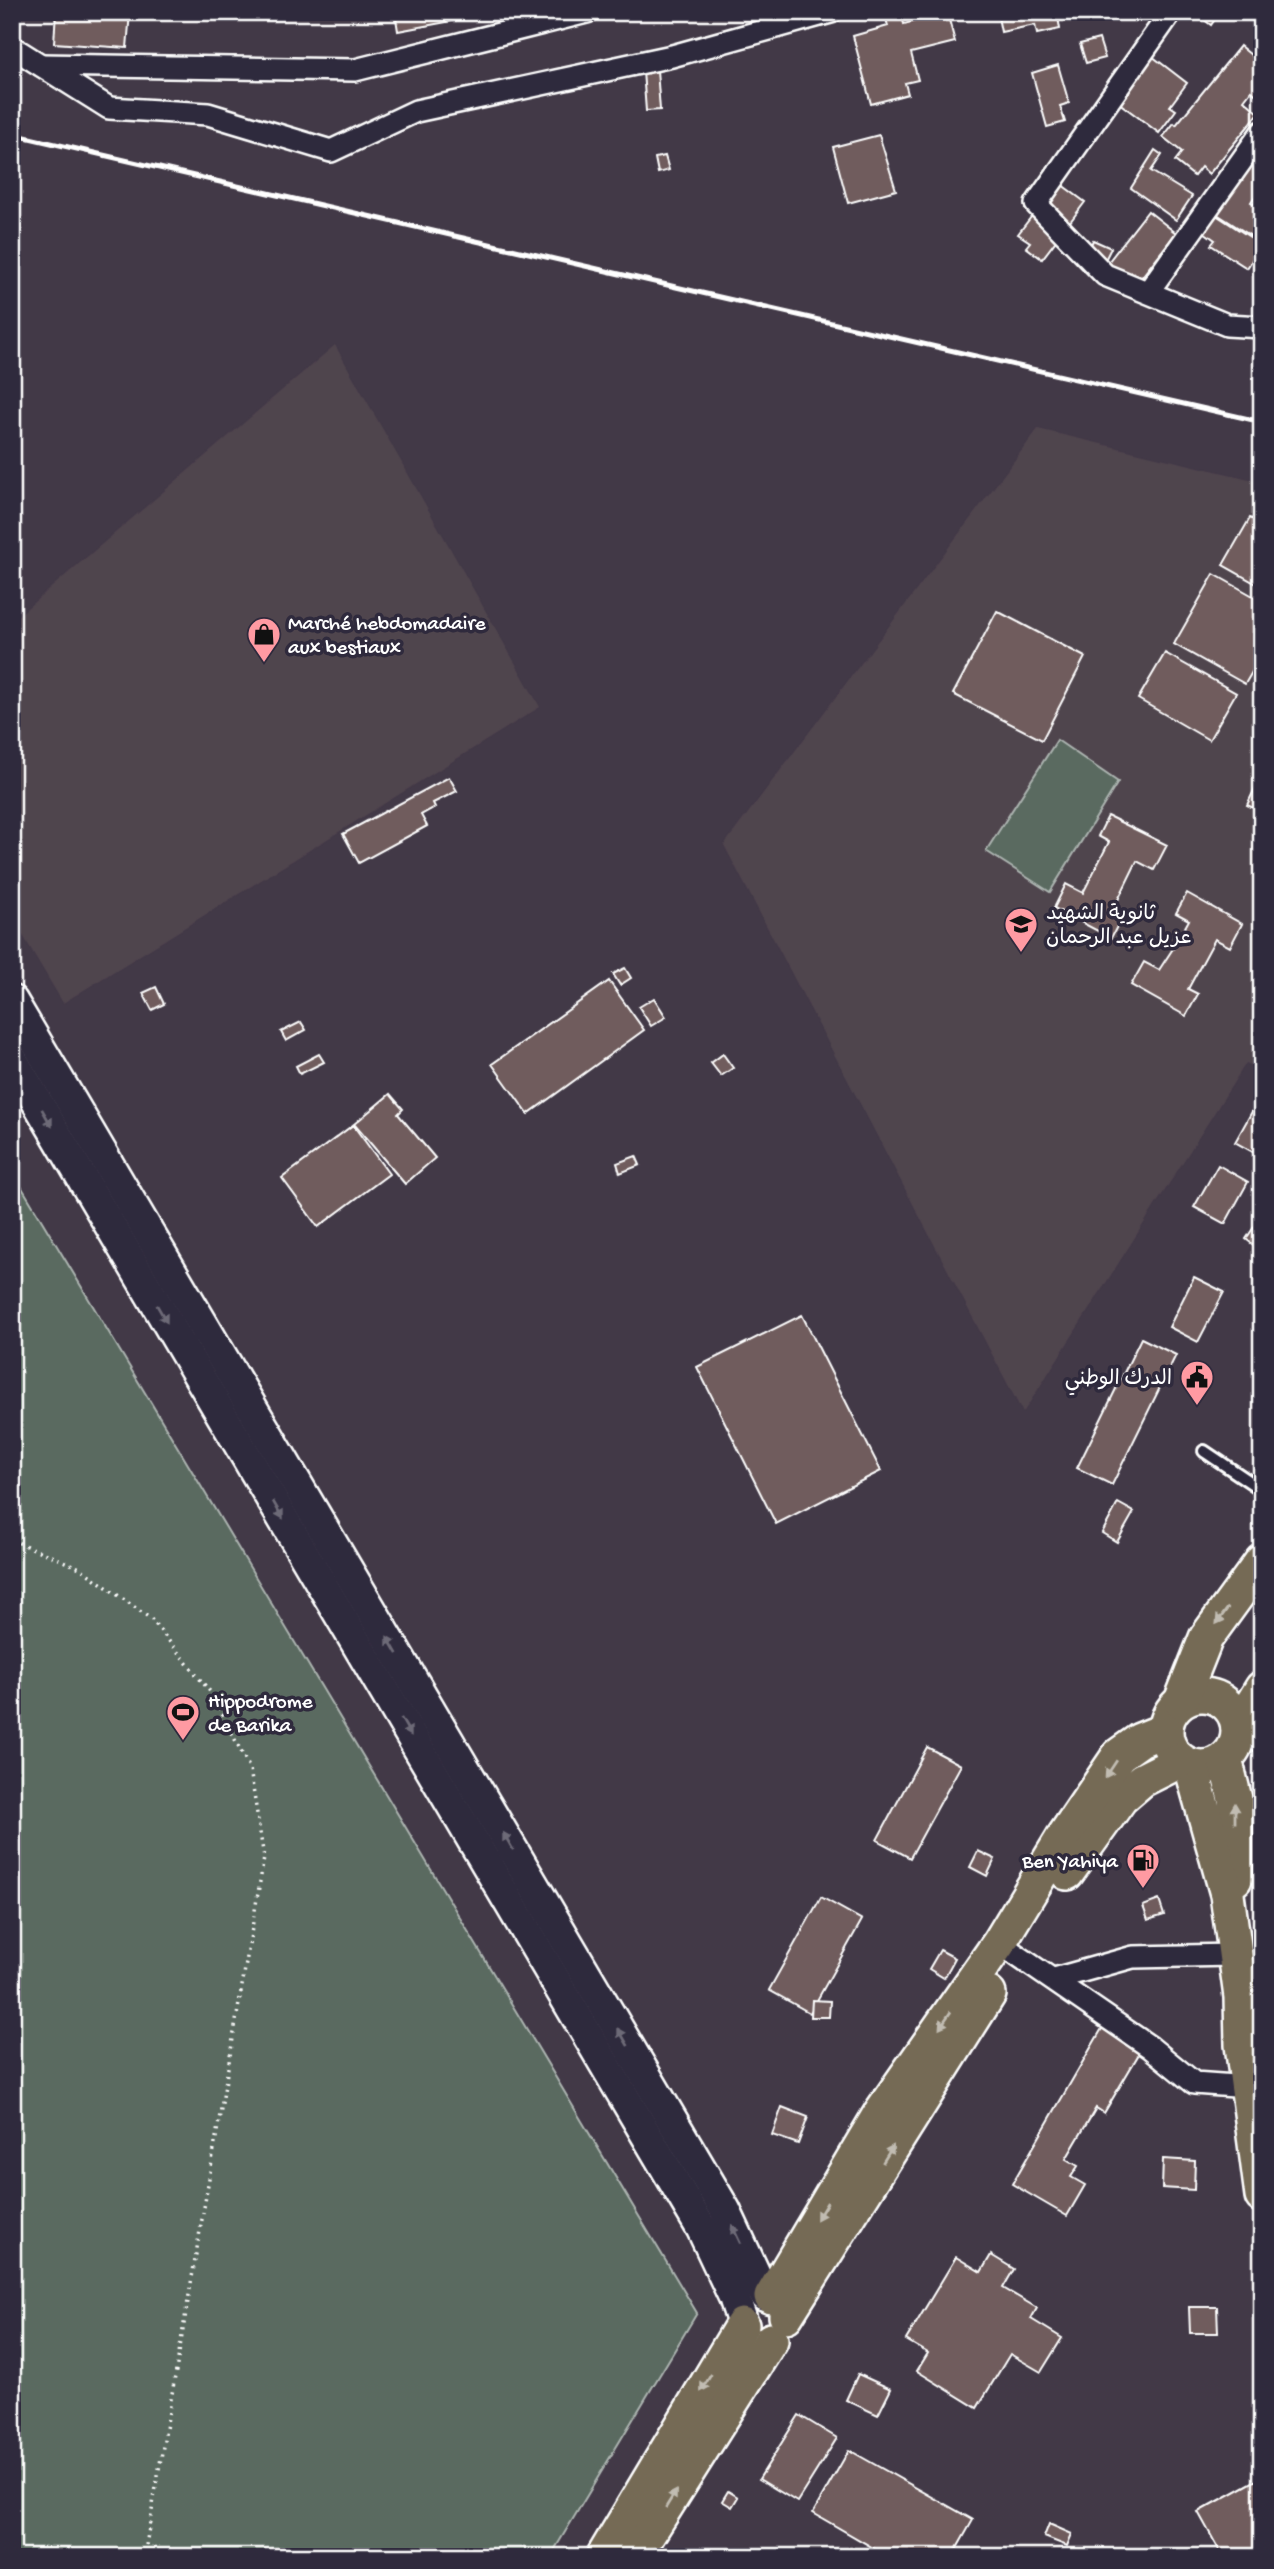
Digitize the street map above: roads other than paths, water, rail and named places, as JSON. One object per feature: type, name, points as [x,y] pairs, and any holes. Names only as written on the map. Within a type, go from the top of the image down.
[{"type":"main road","points":[[1241,1743],[1215,1766],[1203,1768],[1185,1763],[1171,1752],[1166,1742],[1165,1730],[1167,1719],[1181,1701],[1206,1638],[1262,1561]]},
{"type":"main road","points":[[1234,1955],[1235,1799],[1241,1743],[1262,1688]]},
{"type":"main road","points":[[1181,1701],[1192,1696],[1217,1698],[1234,1714],[1241,1743]]},
{"type":"main road","points":[[1007,1948],[1062,1839],[1119,1755],[1140,1740],[1165,1730]]},
{"type":"main road","points":[[603,2557],[741,2322],[750,2337],[757,2340],[1007,1948],[1121,1798],[1142,1780],[1185,1763]]},
{"type":"main road","points":[[1185,1763],[1227,1894],[1241,1997],[1242,2045],[1262,2196]]},
{"type":"main road","points":[[634,2557],[773,2312]]},
{"type":"street","points":[[41,65],[355,70],[587,12]]},
{"type":"street","points":[[12,47],[109,108],[208,114],[331,151],[416,111],[672,56],[831,12]]},
{"type":"street","points":[[1171,12],[1036,204],[1105,275],[1227,326],[1262,327]]},
{"type":"street","points":[[1148,292],[1262,132]]},
{"type":"street","points":[[12,1001],[725,2210],[773,2312]]},
{"type":"street","points":[[12,1059],[702,2230],[734,2297],[741,2322]]},
{"type":"street","points":[[1007,1948],[1150,2048],[1194,2083],[1248,2087]]},
{"type":"street","points":[[1054,1979],[1133,1957],[1234,1955]]},
{"type":"street","points":[[1241,1997],[1262,2034]]},
{"type":"lane","points":[[1204,1451],[1262,1490]]},
{"type":"railway","points":[[12,134],[1262,422]]},
{"type":"place","name":"Marché hebdomadaire aux bestiaux","points":[[264,664]]},
{"type":"place","name":"ثانوية الشهيد عزيل عبد الرحمان","points":[[1021,954]]},
{"type":"place","name":"الدرك الوطني","points":[[1197,1407]]},
{"type":"place","name":"Hippodrome de Barika","points":[[183,1742]]},
{"type":"place","name":"Ben Yahiya","points":[[1143,1890]]}]
